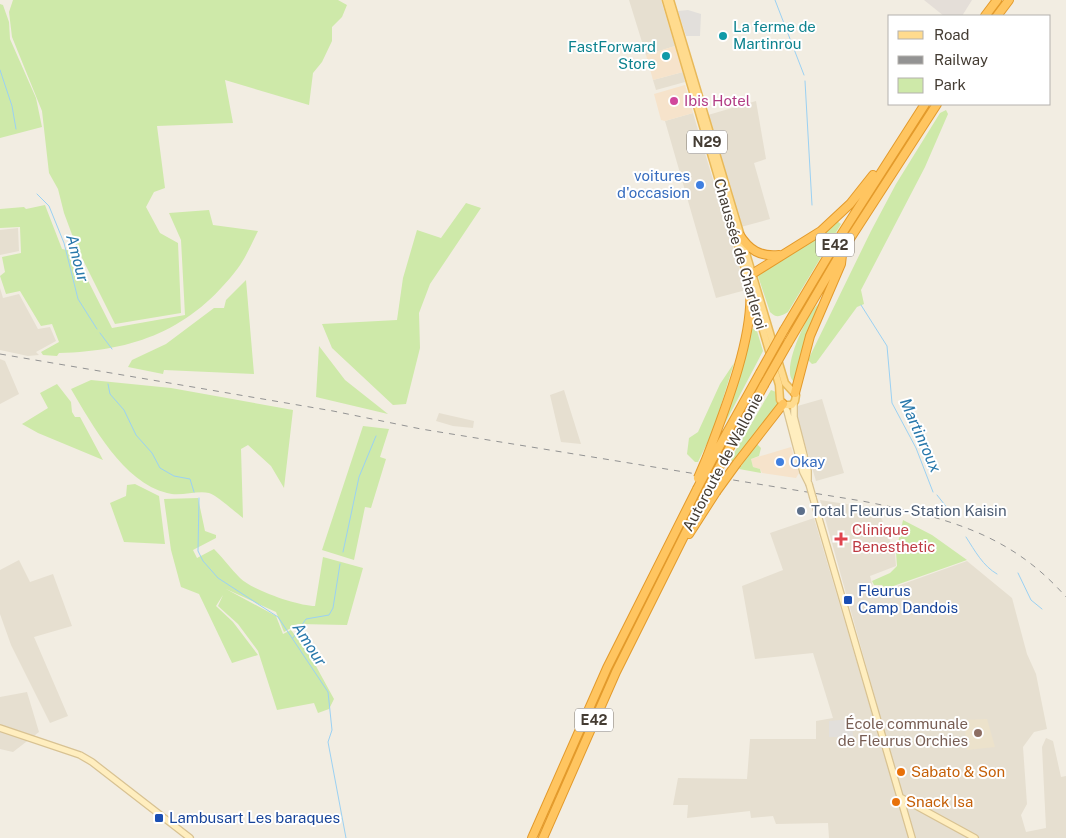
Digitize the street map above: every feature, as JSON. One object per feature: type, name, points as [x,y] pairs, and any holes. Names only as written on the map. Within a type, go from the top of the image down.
[{"type":"highway","points":[[986,15],[996,0]]},
{"type":"highway","points":[[998,15],[1009,0]]},
{"type":"highway","name":"Autoroute de Wallonie","points":[[532,838],[607,668],[697,489],[698,476],[884,166],[924,105]]},
{"type":"highway","name":"Autoroute de Wallonie","points":[[543,838],[616,672],[723,460],[842,251],[936,105]]},
{"type":"highway","points":[[752,274],[826,227],[850,204],[873,175],[884,166]]},
{"type":"highway","points":[[739,234],[754,252],[769,256],[783,255]]},
{"type":"highway","points":[[792,390],[810,336],[841,264],[842,251]]},
{"type":"highway","points":[[710,457],[748,322],[749,286]]},
{"type":"highway","points":[[748,322],[752,317],[758,316]]},
{"type":"highway","points":[[679,544],[690,533],[736,463],[783,404]]},
{"type":"highway","points":[[770,418],[782,417]]},
{"type":"main road","name":"Chaussée de Charleroi","points":[[666,0],[780,392]]},
{"type":"main road","name":"Chaussée de Charleroi","points":[[670,0],[766,321],[792,390]]},
{"type":"main road","points":[[749,286],[752,274]]},
{"type":"main road","points":[[758,316],[766,321]]},
{"type":"main road","points":[[780,392],[792,390]]},
{"type":"main road","name":"N29","points":[[792,390],[794,417],[813,498],[912,838]]},
{"type":"main road","name":"N29","points":[[780,392],[780,400],[783,404],[795,443],[802,456]]},
{"type":"main road","points":[[783,404],[789,406],[794,403]]},
{"type":"main road","points":[[782,417],[786,420],[795,443]]},
{"type":"main road","points":[[0,728],[80,755],[92,762],[190,838]]},
{"type":"main road","points":[[900,798],[975,838]]},
{"type":"shaded area","points":[[629,0],[661,0],[675,46],[646,55]]},
{"type":"shaded area","points":[[924,0],[972,0],[963,15],[943,15]]},
{"type":"shaded area","points":[[688,10],[701,14],[700,36],[686,36],[678,11]]},
{"type":"shaded area","points":[[675,46],[683,72],[653,80],[646,55]]},
{"type":"shaded area","points":[[683,72],[685,82],[656,90],[653,80]]},
{"type":"shaded area","points":[[685,85],[693,113],[665,121],[661,120],[654,94]]},
{"type":"shaded area","points":[[756,101],[766,159],[754,163],[770,219],[741,227],[708,115]]},
{"type":"shaded area","points":[[693,113],[746,290],[716,298],[665,121]]},
{"type":"shaded area","points":[[18,228],[19,251],[0,255],[0,230]]},
{"type":"shaded area","points":[[0,288],[3,298],[19,294],[38,329],[50,327],[56,341],[36,352],[39,355],[28,356],[0,350]]},
{"type":"shaded area","points":[[0,359],[5,361],[19,394],[0,404]]},
{"type":"shaded area","points":[[564,390],[581,444],[561,442],[550,395]]},
{"type":"shaded area","points":[[822,399],[844,473],[816,481],[794,407]]},
{"type":"shaded area","points":[[439,413],[474,421],[473,428],[453,426],[436,421]]},
{"type":"shaded area","points":[[791,447],[799,473],[796,478],[762,473],[760,469],[753,467],[751,459]]},
{"type":"shaded area","points":[[820,500],[878,509],[895,554],[896,566],[870,576],[875,594],[967,561],[1012,598],[1027,654],[1036,674],[1047,729],[1034,732],[1023,747],[1027,804],[1021,815],[1026,832],[1046,828],[1042,747],[1046,738],[1053,741],[1061,777],[1066,776],[1066,838],[914,838]]},
{"type":"shaded area","points":[[814,518],[909,838],[829,838],[828,823],[776,824],[773,816],[751,818],[750,811],[687,818],[688,805],[673,805],[678,778],[747,779],[750,739],[816,739],[816,721],[833,718],[813,653],[755,659],[742,586],[783,570],[770,533]]},
{"type":"shaded area","points":[[19,560],[30,582],[53,574],[72,626],[34,637],[68,716],[50,723],[11,645],[0,614],[0,570]]},
{"type":"shaded area","points":[[27,692],[39,732],[13,752],[0,749],[0,697]]},
{"type":"shaded area","points":[[852,719],[853,737],[829,737],[829,721]]},
{"type":"shaded area","name":"École communale de Fleurus Orchies","points":[[987,719],[995,747],[967,750],[964,720]]},
{"type":"green space","points":[[13,0],[338,0],[347,5],[342,17],[332,27],[332,41],[322,62],[313,73],[309,105],[225,80],[233,123],[157,126],[165,188],[154,192],[146,207],[160,233],[178,243],[181,313],[115,324],[77,248],[64,213],[58,189],[49,173],[42,111],[12,37],[9,12]]},
{"type":"green space","points":[[0,4],[3,5],[9,22],[10,39],[36,98],[42,127],[0,138]]},
{"type":"green space","points":[[946,110],[948,114],[925,167],[861,290],[864,304],[857,307],[816,363],[812,364],[808,360],[871,231],[896,184],[940,113]]},
{"type":"green space","points":[[466,203],[481,208],[430,284],[419,313],[420,348],[406,404],[393,405],[332,348],[322,324],[397,320],[403,278],[417,230],[441,238]]},
{"type":"green space","points":[[45,205],[62,249],[73,251],[112,328],[185,315],[181,240],[169,213],[209,210],[213,225],[258,231],[238,268],[201,307],[181,322],[137,342],[112,348],[59,353],[57,356],[43,355],[41,352],[59,342],[52,324],[41,326],[20,291],[6,294],[0,276],[5,272],[2,257],[21,253],[20,227],[0,228],[0,209],[24,207],[26,209]]},
{"type":"green space","points":[[837,221],[841,224],[788,312],[778,316],[772,314],[757,273]]},
{"type":"green space","points":[[246,280],[254,374],[164,370],[163,374],[128,367],[132,360],[166,344],[214,308],[224,308],[226,300]]},
{"type":"green space","points":[[818,304],[796,379],[793,381],[790,375],[790,365],[793,354],[802,330]]},
{"type":"green space","points":[[750,327],[757,331],[763,351],[722,429]]},
{"type":"green space","points":[[319,346],[345,380],[388,414],[316,397]]},
{"type":"green space","points":[[734,363],[713,431],[698,462],[695,462],[687,454],[689,438],[698,432],[720,384]]},
{"type":"green space","points":[[91,380],[171,388],[293,410],[284,488],[271,466],[248,445],[241,449],[243,518],[209,493],[172,494],[151,487],[123,465],[111,451],[71,389]]},
{"type":"green space","points":[[57,384],[71,402],[72,412],[75,417],[80,417],[103,460],[38,433],[22,424],[48,408],[40,393]]},
{"type":"green space","points":[[771,390],[776,392],[779,404],[734,462],[730,460]]},
{"type":"green space","points":[[363,426],[389,429],[380,457],[386,459],[371,508],[365,507],[354,560],[322,550]]},
{"type":"green space","points":[[756,443],[761,448],[759,456],[751,459],[753,467],[760,469],[761,473],[739,469]]},
{"type":"green space","points":[[135,484],[159,496],[165,544],[124,542],[110,503],[126,496],[127,485]]},
{"type":"green space","points":[[198,498],[205,531],[216,535],[216,538],[193,550],[197,558],[214,549],[240,578],[265,592],[298,603],[315,606],[323,557],[363,568],[347,625],[298,624],[284,632],[276,612],[226,589],[276,616],[283,634],[291,630],[311,657],[334,699],[329,709],[318,713],[314,703],[277,710],[258,651],[238,624],[218,606],[223,595],[216,606],[233,622],[258,655],[232,663],[199,594],[181,587],[171,550],[164,499]]},
{"type":"green space","points":[[903,520],[932,535],[967,560],[885,589],[882,585],[874,585],[872,581],[890,573],[897,566],[896,552]]},
{"type":"waterway","name":"Martinroux","points":[[775,0],[804,75]]},
{"type":"waterway","name":"Amour","points":[[0,70],[12,106],[16,129]]},
{"type":"waterway","name":"Martinroux","points":[[805,81],[812,205]]},
{"type":"waterway","name":"Amour","points":[[37,194],[49,206],[64,243],[78,299],[97,329]]},
{"type":"waterway","name":"Martinroux","points":[[861,305],[887,346],[892,403],[916,448],[933,492]]},
{"type":"waterway","name":"Amour","points":[[100,333],[112,349]]},
{"type":"waterway","name":"Amour","points":[[108,384],[110,394],[124,410],[136,435],[152,453],[160,468],[174,476],[190,479],[194,492]]},
{"type":"waterway","points":[[343,552],[359,477],[376,436]]},
{"type":"waterway","name":"Martinroux","points":[[937,495],[952,514]]},
{"type":"waterway","name":"Amour","points":[[199,498],[198,551],[203,561],[218,578],[278,617],[328,692],[332,730],[328,742],[346,838]]},
{"type":"waterway","name":"Martinroux","points":[[966,537],[983,562],[997,574]]},
{"type":"waterway","points":[[293,638],[306,619],[329,615],[333,608],[340,564]]},
{"type":"waterway","name":"Martinroux","points":[[1018,573],[1031,600],[1042,609]]},
{"type":"railway","points":[[0,354],[333,411],[421,429],[892,507],[947,521],[998,542],[1044,575],[1066,597]]},
{"type":"place","name":"La ferme de Martinrou","points":[[723,36]]},
{"type":"place","name":"FastForward Store","points":[[666,56]]},
{"type":"place","name":"Ibis Hotel","points":[[674,101]]},
{"type":"place","name":"voitures d'occasion","points":[[700,185]]},
{"type":"place","name":"Okay","points":[[780,462]]},
{"type":"place","name":"Total Fleurus - Station Kaisin","points":[[801,511]]},
{"type":"place","name":"Clinique Benesthetic","points":[[841,539]]},
{"type":"place","name":"Fleurus Camp Dandois","points":[[848,600]]},
{"type":"place","name":"École communale de Fleurus Orchies","points":[[978,733]]},
{"type":"place","name":"Sabato & Son","points":[[901,772]]},
{"type":"place","name":"Snack Isa","points":[[896,802]]},
{"type":"place","name":"Lambusart Les baraques","points":[[159,818]]}]
